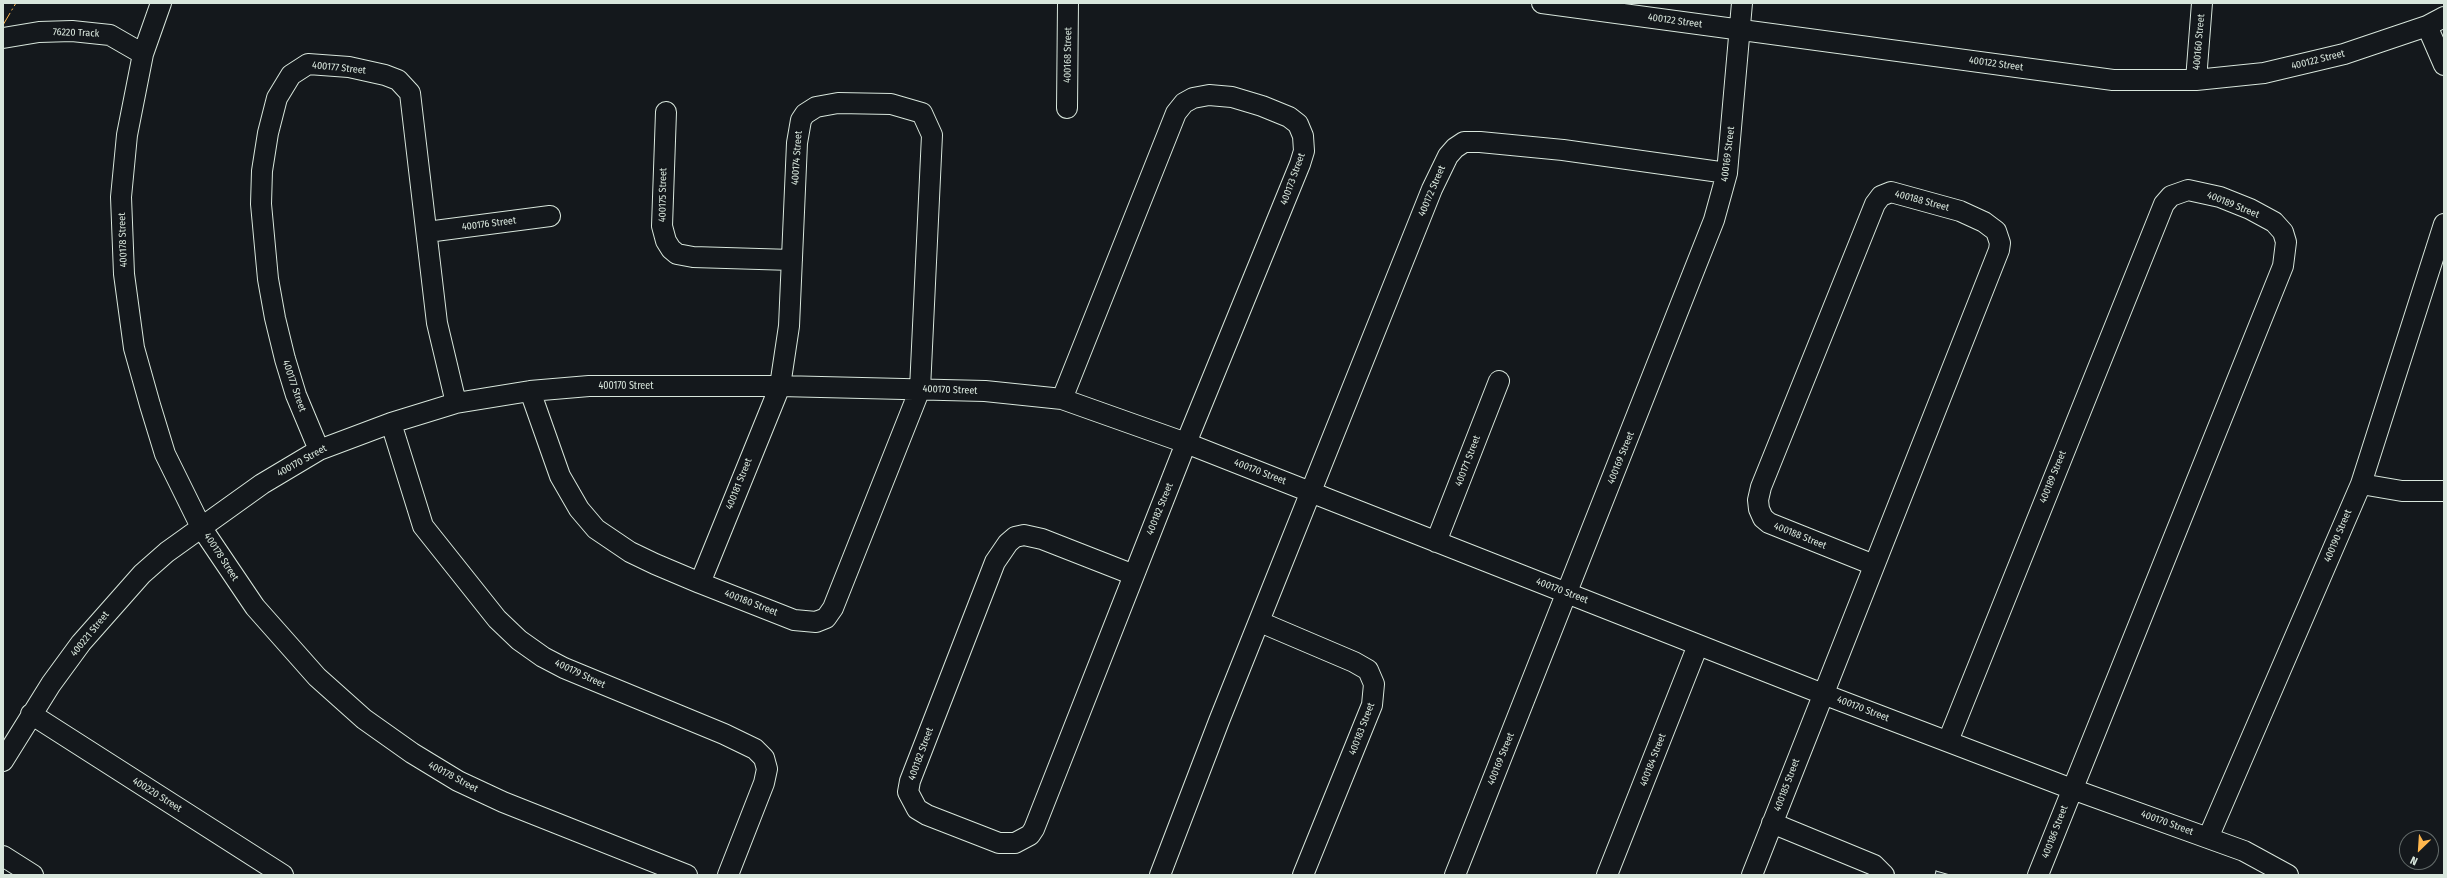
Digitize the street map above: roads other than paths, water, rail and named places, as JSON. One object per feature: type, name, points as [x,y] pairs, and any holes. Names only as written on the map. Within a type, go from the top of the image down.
[{"type":"street","name":"400178 Street","points":[[161,3],[143,54],[127,135],[122,189],[124,274],[134,348],[152,412],[165,454],[202,527],[255,608],[317,677],[364,719],[412,753],[464,784],[503,802],[687,875]]},
{"type":"street","name":"400168 Street","points":[[1067,108],[1068,3]]},
{"type":"street","name":"400122 Street","points":[[1542,3],[2113,80],[2196,80],[2264,73],[2344,54],[2435,22]]},
{"type":"street","name":"400169 Street","points":[[1455,875],[1568,593],[1714,220],[1727,173],[1741,30],[1742,3]]},
{"type":"street","name":"400160 Street","points":[[2196,80],[2202,3]]},
{"type":"street","points":[[2435,22],[2444,65]]},
{"type":"street","name":"76220 Track","points":[[3,38],[39,32],[72,31],[110,35],[143,54]]},
{"type":"street","name":"400177 Street","points":[[319,450],[296,395],[283,352],[268,279],[261,204],[262,171],[268,133],[277,98],[284,85],[298,69],[308,64],[349,67],[385,75],[406,87],[412,103],[437,323],[456,403]]},
{"type":"street","name":"400173 Street","points":[[1062,399],[1176,113],[1184,103],[1193,98],[1210,95],[1232,97],[1262,106],[1289,117],[1298,124],[1303,136],[1304,151],[1186,443]]},
{"type":"street","name":"400174 Street","points":[[780,386],[789,326],[798,129],[806,114],[816,107],[864,102],[891,104],[922,113],[932,136],[920,389]]},
{"type":"street","name":"400175 Street","points":[[666,112],[662,226],[666,241],[671,249],[677,254],[693,257],[792,260]]},
{"type":"street","name":"400172 Street","points":[[1312,492],[1432,189],[1444,162],[1454,148],[1464,142],[1480,142],[1563,150],[1727,173]]},
{"type":"street","name":"400189 Street","points":[[1948,741],[2156,219],[2170,196],[2178,191],[2188,190],[2220,197],[2274,222],[2283,232],[2286,252],[2283,266],[2072,790]]},
{"type":"street","name":"400188 Street","points":[[1823,694],[1995,261],[2000,243],[1996,231],[1984,222],[1960,211],[1891,192],[1881,196],[1875,204],[1761,487],[1758,500],[1759,509],[1763,518],[1769,523],[1874,565]]},
{"type":"street","name":"400176 Street","points":[[427,232],[550,216]]},
{"type":"street","name":"400190 Street","points":[[2208,838],[2361,484],[2444,224]]},
{"type":"street","name":"400171 Street","points":[[1436,542],[1499,381]]},
{"type":"street","name":"400170 Street","points":[[202,527],[262,484],[319,450],[390,422],[456,403],[530,391],[589,386],[780,386],[985,391],[1062,399],[1186,443],[1823,694],[2072,790],[2244,851],[2288,875]]},
{"type":"street","name":"400181 Street","points":[[700,583],[780,386]]},
{"type":"street","name":"400180 Street","points":[[530,391],[560,476],[579,509],[596,529],[630,552],[700,583],[794,620],[816,622],[826,618],[834,608],[920,389]]},
{"type":"street","name":"400179 Street","points":[[390,422],[423,526],[497,619],[519,640],[543,657],[564,668],[724,734],[755,749],[764,758],[767,769],[764,783],[728,875]]},
{"type":"street","name":"400182 Street","points":[[1134,574],[1042,539],[1024,535],[1015,537],[1008,543],[995,562],[910,781],[908,792],[917,809],[927,815],[1000,843],[1015,843],[1030,835],[1134,574],[1186,443]]},
{"type":"street","points":[[2361,484],[2402,491],[2444,491]]},
{"type":"street","points":[[1160,875],[1312,492]]},
{"type":"street","name":"400221 Street","points":[[3,761],[31,714],[81,643],[142,574],[166,552],[202,527]]},
{"type":"street","name":"400183 Street","points":[[1260,622],[1354,662],[1368,670],[1374,684],[1372,706],[1302,875]]},
{"type":"street","name":"400184 Street","points":[[1607,875],[1698,645]]},
{"type":"street","name":"400185 Street","points":[[1752,875],[1823,694]]},
{"type":"street","name":"400220 Street","points":[[31,714],[283,875]]},
{"type":"street","name":"400186 Street","points":[[2038,875],[2072,790]]},
{"type":"street","points":[[1772,823],[1874,864],[1884,875]]},
{"type":"street","points":[[3,856],[33,875]]}]
